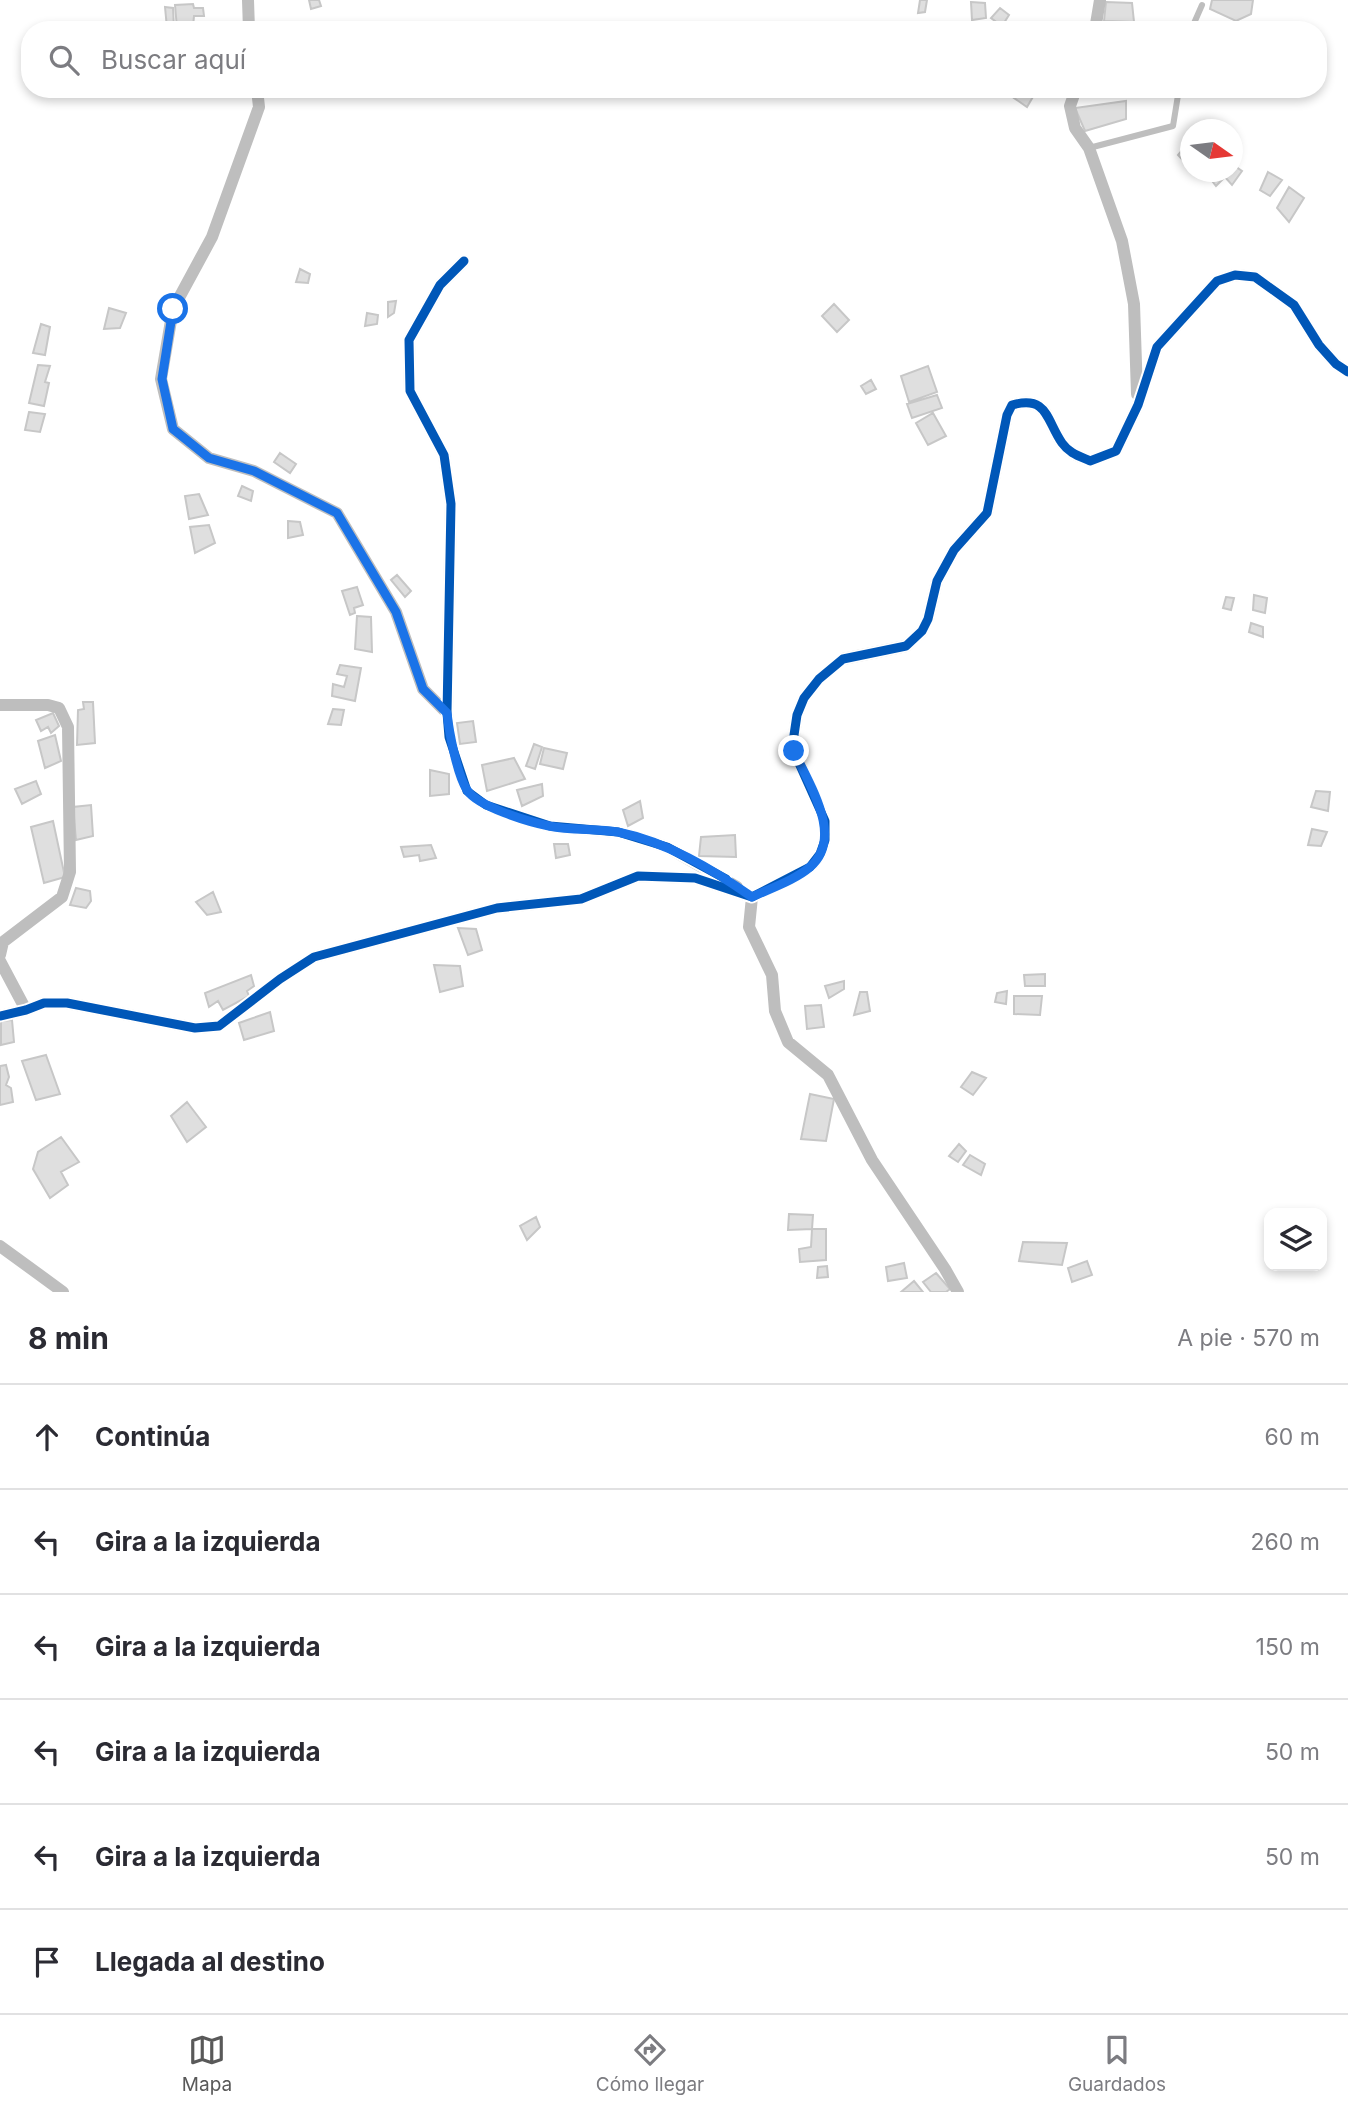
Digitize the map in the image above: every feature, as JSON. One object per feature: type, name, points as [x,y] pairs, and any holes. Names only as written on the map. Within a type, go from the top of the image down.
[{"type":"street","points":[[248,0],[249,21]]},
{"type":"street","points":[[1096,21],[1100,0]]},
{"type":"street","points":[[258,98],[259,107],[212,237],[173,309],[162,379],[173,429],[209,458],[254,471],[337,513],[396,612],[423,689],[447,713]]},
{"type":"street","points":[[1073,98],[1070,106],[1075,128],[1089,148],[1122,242],[1135,304],[1138,405]]},
{"type":"street","points":[[464,261],[440,285],[409,340],[410,391],[444,455],[451,504],[447,713],[449,737],[467,791],[486,805],[550,826],[618,832],[667,847],[729,881],[752,897]]},
{"type":"street","points":[[0,1016],[44,1003],[67,1003],[195,1028],[219,1026],[280,979],[314,957],[497,908],[581,898],[638,876],[695,878],[752,897],[810,867],[820,854],[825,840],[825,821],[794,751],[795,725],[804,698],[819,679],[843,659],[906,646],[922,631],[928,619],[937,581],[954,550],[986,513],[1007,415],[1012,405],[1036,403],[1046,412],[1062,442],[1072,453],[1090,461],[1116,451],[1138,405],[1157,347],[1217,281],[1235,275],[1255,277],[1294,305],[1320,345],[1336,364],[1348,372]]},
{"type":"street","points":[[0,705],[48,705],[59,708],[68,727],[71,872],[62,897],[3,942],[0,955]]},
{"type":"street","points":[[752,897],[748,927],[772,975],[775,1011],[788,1042],[828,1075],[872,1160],[946,1269],[958,1292]]},
{"type":"street","points":[[0,961],[26,1010]]},
{"type":"street","points":[[0,1246],[62,1292]]},
{"type":"lane","points":[[1195,21],[1202,5]]},
{"type":"lane","points":[[1089,148],[1173,126],[1178,98]]},
{"type":"building","points":[[309,0],[319,0],[321,6],[311,9]]},
{"type":"building","points":[[920,0],[927,0],[925,12],[918,13]]},
{"type":"building","points":[[1212,0],[1253,0],[1251,14],[1236,21],[1210,9]]},
{"type":"building","points":[[971,2],[985,3],[986,18],[972,20]]},
{"type":"building","points":[[1106,2],[1132,3],[1134,21],[1104,21]]},
{"type":"building","points":[[193,4],[194,8],[203,8],[204,16],[194,16],[194,21],[176,21],[175,5]]},
{"type":"building","points":[[165,7],[173,8],[174,21],[166,21]]},
{"type":"building","points":[[1000,8],[1009,15],[1005,21],[991,18]]},
{"type":"building","points":[[1014,98],[1032,98],[1027,107]]},
{"type":"building","points":[[1126,101],[1126,119],[1085,131],[1075,108]]},
{"type":"building","points":[[1268,172],[1282,180],[1270,196],[1260,190]]},
{"type":"building","points":[[1289,187],[1304,198],[1289,222],[1277,208]]},
{"type":"building","points":[[300,269],[310,274],[308,283],[296,282]]},
{"type":"building","points":[[396,301],[394,313],[388,317],[388,302]]},
{"type":"building","points":[[834,304],[849,320],[837,332],[822,316]]},
{"type":"building","points":[[109,308],[126,313],[120,328],[104,329]]},
{"type":"building","points":[[367,313],[378,315],[377,324],[365,326]]},
{"type":"building","points":[[41,324],[50,327],[45,355],[33,353]]},
{"type":"building","points":[[38,365],[50,366],[45,382],[49,383],[44,406],[29,403]]},
{"type":"building","points":[[928,366],[937,392],[909,402],[901,376]]},
{"type":"building","points":[[871,380],[876,389],[866,394],[861,386]]},
{"type":"building","points":[[937,395],[942,408],[912,418],[907,404]]},
{"type":"building","points":[[29,412],[45,414],[40,432],[25,430]]},
{"type":"building","points":[[933,413],[946,436],[928,445],[916,423]]},
{"type":"building","points":[[280,453],[296,464],[290,473],[274,462]]},
{"type":"building","points":[[242,486],[253,491],[251,501],[238,496]]},
{"type":"building","points":[[199,494],[208,515],[189,519],[185,496]]},
{"type":"building","points":[[288,521],[300,522],[303,535],[288,538]]},
{"type":"building","points":[[209,525],[215,543],[195,553],[190,527]]},
{"type":"building","points":[[397,575],[411,591],[405,597],[391,580]]},
{"type":"building","points":[[357,587],[363,605],[354,608],[355,613],[350,615],[342,591]]},
{"type":"building","points":[[1254,595],[1267,598],[1265,613],[1253,610]]},
{"type":"building","points":[[1226,597],[1234,598],[1231,610],[1223,608]]},
{"type":"building","points":[[357,616],[371,617],[372,652],[355,649]]},
{"type":"building","points":[[1251,623],[1263,627],[1263,637],[1249,632]]},
{"type":"building","points":[[340,665],[361,668],[355,701],[332,696],[333,684],[344,687],[347,676],[337,674]]},
{"type":"building","points":[[83,702],[93,702],[95,743],[77,745],[78,710],[84,709]]},
{"type":"building","points":[[333,709],[344,710],[341,725],[328,724]]},
{"type":"building","points":[[53,713],[59,726],[51,733],[48,727],[41,731],[36,720]]},
{"type":"building","points":[[473,721],[476,742],[460,744],[457,723]]},
{"type":"building","points":[[55,735],[61,761],[45,768],[38,741]]},
{"type":"building","points":[[534,744],[542,747],[535,769],[526,766]]},
{"type":"building","points":[[544,748],[567,753],[563,769],[540,764]]},
{"type":"building","points":[[514,758],[525,779],[487,791],[482,765]]},
{"type":"building","points":[[430,770],[449,774],[449,794],[430,796]]},
{"type":"building","points":[[36,781],[41,794],[22,804],[15,789]]},
{"type":"building","points":[[542,784],[543,796],[522,806],[517,790]]},
{"type":"building","points":[[1316,791],[1330,792],[1328,811],[1311,807]]},
{"type":"building","points":[[640,801],[643,818],[628,826],[623,810]]},
{"type":"building","points":[[91,805],[93,836],[76,840],[73,807]]},
{"type":"building","points":[[53,821],[65,877],[44,883],[31,827]]},
{"type":"building","points":[[1312,829],[1327,832],[1321,846],[1308,845]]},
{"type":"building","points":[[735,835],[736,857],[699,856],[701,837]]},
{"type":"building","points":[[554,844],[568,844],[570,855],[556,858]]},
{"type":"building","points":[[431,845],[436,858],[420,861],[419,855],[404,857],[401,847]]},
{"type":"building","points":[[76,888],[90,891],[91,901],[86,908],[70,905]]},
{"type":"building","points":[[213,892],[221,912],[207,915],[196,902]]},
{"type":"building","points":[[458,928],[476,929],[482,950],[468,955]]},
{"type":"building","points":[[434,965],[460,966],[463,986],[440,992]]},
{"type":"building","points":[[1045,974],[1045,986],[1025,986],[1024,975]]},
{"type":"building","points":[[251,975],[254,986],[247,991],[249,996],[223,1010],[218,1001],[209,1007],[205,993]]},
{"type":"building","points":[[844,981],[844,989],[829,998],[825,986]]},
{"type":"building","points":[[1007,991],[1006,1004],[995,1002],[997,993]]},
{"type":"building","points":[[860,992],[867,992],[870,1011],[854,1015]]},
{"type":"building","points":[[1014,996],[1042,996],[1040,1015],[1014,1014]]},
{"type":"building","points":[[821,1005],[824,1027],[807,1029],[805,1006]]},
{"type":"building","points":[[270,1012],[274,1031],[244,1040],[239,1023]]},
{"type":"building","points":[[12,1020],[14,1042],[1,1045],[1,1021]]},
{"type":"building","points":[[46,1055],[60,1094],[36,1100],[22,1061]]},
{"type":"building","points":[[6,1065],[9,1077],[6,1085],[11,1088],[13,1102],[0,1105],[0,1066]]},
{"type":"building","points":[[972,1072],[986,1078],[973,1095],[961,1087]]},
{"type":"building","points":[[810,1094],[834,1099],[826,1141],[801,1139]]},
{"type":"building","points":[[187,1102],[206,1127],[187,1142],[171,1116]]},
{"type":"building","points":[[61,1137],[79,1162],[61,1172],[68,1185],[50,1198],[33,1169],[38,1152]]},
{"type":"building","points":[[959,1144],[966,1151],[958,1162],[949,1156]]},
{"type":"building","points":[[970,1155],[985,1164],[981,1175],[963,1165]]},
{"type":"building","points":[[789,1214],[813,1215],[812,1229],[788,1230]]},
{"type":"building","points":[[536,1217],[540,1227],[527,1240],[520,1226]]},
{"type":"building","points":[[812,1229],[826,1229],[826,1260],[800,1262],[799,1249],[811,1247]]},
{"type":"building","points":[[1023,1242],[1067,1243],[1062,1265],[1019,1261]]},
{"type":"building","points":[[1087,1261],[1092,1275],[1072,1282],[1068,1268]]},
{"type":"building","points":[[904,1263],[907,1278],[888,1281],[886,1267]]},
{"type":"building","points":[[827,1266],[828,1277],[817,1278],[818,1267]]},
{"type":"building","points":[[936,1273],[950,1289],[946,1292],[931,1292],[923,1282]]},
{"type":"building","points":[[914,1281],[923,1292],[901,1292]]},
{"type":"cycle path","points":[[464,261],[440,285],[409,340],[410,391],[444,455],[451,504],[447,713],[449,737],[467,791],[486,805],[550,826],[618,832],[667,847],[726,879]]},
{"type":"cycle path","points":[[0,1016],[44,1003],[67,1003],[195,1028],[219,1026],[280,979],[314,957],[497,908],[581,899],[638,876],[695,878],[752,897],[810,867],[820,854],[825,840],[825,821],[794,752],[797,715],[804,698],[819,679],[843,659],[906,646],[922,631],[928,619],[937,581],[954,550],[987,513],[1007,415],[1012,405],[1033,403],[1039,407],[1065,446],[1090,461],[1116,451],[1138,405],[1157,347],[1217,281],[1235,275],[1255,277],[1294,305],[1319,345],[1336,364],[1348,372]]},
{"type":"route","points":[[173,309],[162,379],[173,429],[209,458],[254,471],[337,513],[396,612],[423,689],[447,713],[449,737],[467,791],[486,805],[550,826],[618,832],[667,847],[729,881],[752,897],[810,867],[820,854],[825,840],[825,821],[794,751]]}]
